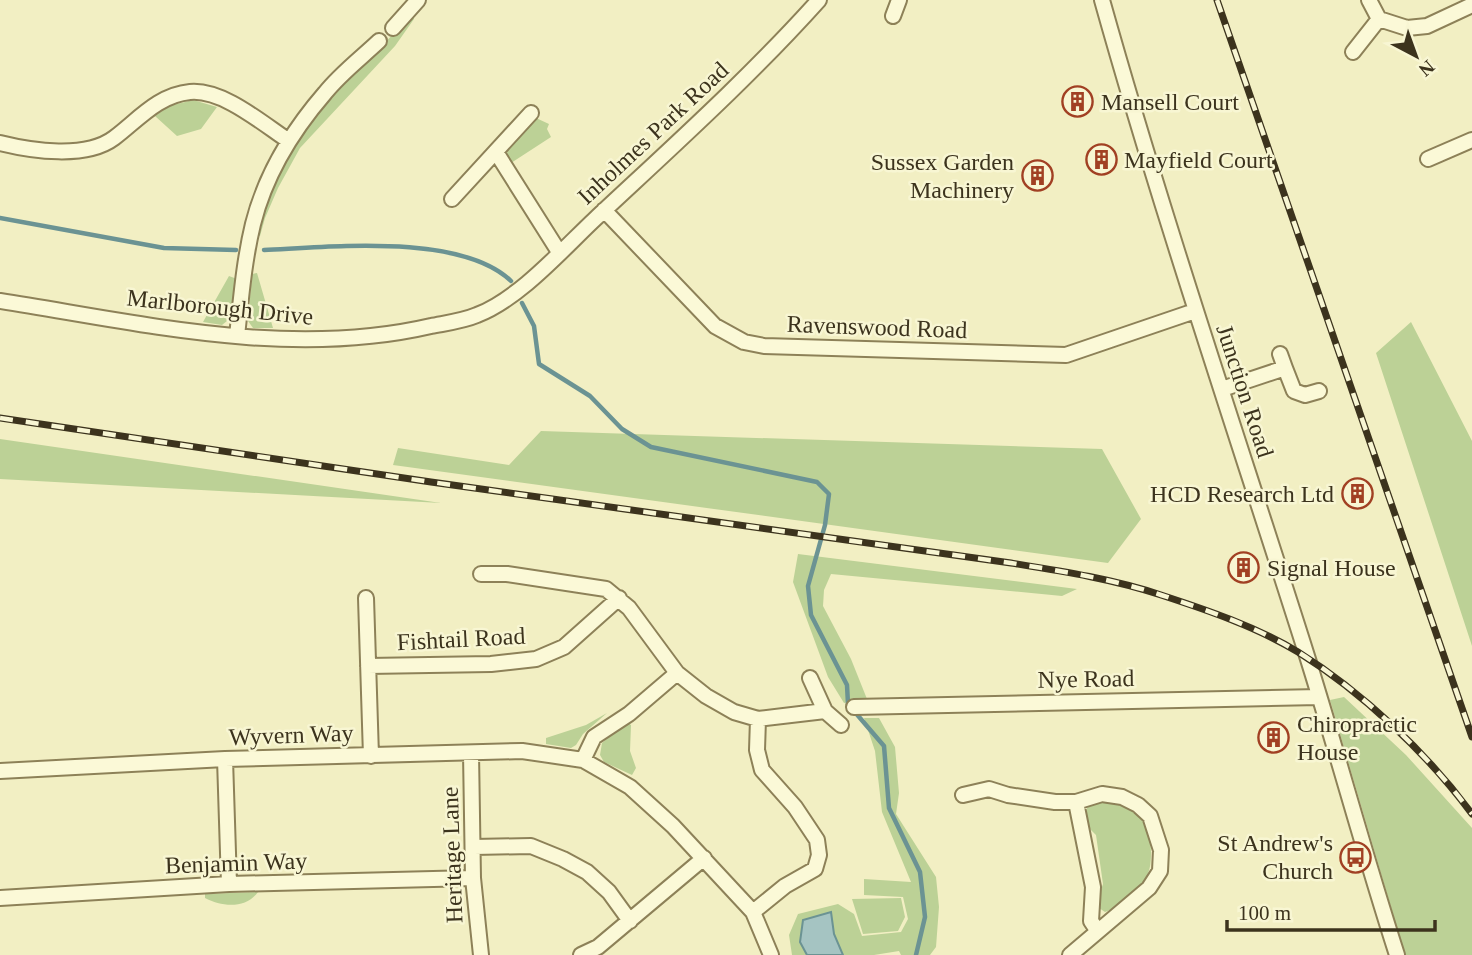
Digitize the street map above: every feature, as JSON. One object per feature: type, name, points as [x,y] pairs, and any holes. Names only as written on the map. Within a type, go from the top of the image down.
[{"type":"street","points":[[393,28],[418,0]]},
{"type":"street","name":"Inholmes Park Road","points":[[514,295],[692,131],[777,47],[819,0]]},
{"type":"street","points":[[893,16],[899,0]]},
{"type":"street","name":"Junction Road","points":[[1102,0],[1195,311],[1319,697],[1397,955]]},
{"type":"street","points":[[1369,0],[1379,19],[1407,28],[1427,26],[1472,5]]},
{"type":"street","points":[[1353,52],[1379,19]]},
{"type":"street","points":[[237,336],[253,222],[267,185],[289,141],[325,92],[379,41]]},
{"type":"street","points":[[0,143],[16,147],[71,151],[95,148],[113,139],[165,98],[191,92],[210,95],[233,104],[289,141]]},
{"type":"street","points":[[452,199],[531,113]]},
{"type":"street","points":[[1427,159],[1472,140]]},
{"type":"street","points":[[496,152],[559,252]]},
{"type":"street","name":"Ravenswood Road","points":[[604,210],[715,326],[744,342],[764,346],[1066,355],[1195,311]]},
{"type":"street","name":"Marlborough Drive","points":[[0,301],[237,336],[341,340],[403,333],[476,316],[514,295]]},
{"type":"street","points":[[1222,389],[1283,361],[1294,391],[1305,395],[1319,391]]},
{"type":"street","points":[[481,574],[507,574],[606,589],[629,608],[677,673],[706,696],[727,708],[758,719],[825,711]]},
{"type":"street","points":[[366,598],[371,756]]},
{"type":"street","name":"Fishtail Road","points":[[368,666],[491,664],[536,659],[564,646],[619,598]]},
{"type":"street","points":[[583,760],[594,737],[629,714],[677,673]]},
{"type":"street","points":[[810,678],[825,711],[841,725]]},
{"type":"street","name":"Nye Road","points":[[854,707],[1319,697]]},
{"type":"street","points":[[753,912],[785,886],[814,869],[819,855],[817,840],[794,807],[762,770],[757,750],[758,719]]},
{"type":"street","name":"Wyvern Way","points":[[0,771],[225,759],[471,753],[539,752],[583,760],[630,787],[704,858],[753,912],[771,955]]},
{"type":"street","name":"Heritage Lane","points":[[471,753],[473,878],[481,955]]},
{"type":"street","points":[[225,759],[229,884]]},
{"type":"street","points":[[963,795],[989,789],[1008,795],[1055,802],[1076,802],[1102,794],[1122,797],[1138,805],[1150,816],[1160,850],[1160,871],[1149,888],[1070,955]]},
{"type":"street","points":[[1076,802],[1093,887],[1091,921],[1097,930]]},
{"type":"street","points":[[474,847],[531,846],[563,859],[587,872],[609,892],[630,921]]},
{"type":"street","points":[[581,955],[598,947],[704,858]]},
{"type":"street","name":"Benjamin Way","points":[[0,898],[229,884],[473,878]]},
{"type":"green space","points":[[413,15],[414,19],[395,46],[300,148],[278,188],[260,236],[258,235],[267,201],[298,141],[340,88]]},
{"type":"green space","points":[[193,100],[217,107],[201,129],[177,136],[155,116],[169,106]]},
{"type":"green space","points":[[536,118],[549,124],[547,129],[551,137],[511,163],[508,147]]},
{"type":"green space","points":[[257,273],[273,328],[253,328],[248,321],[252,274]]},
{"type":"green space","points":[[229,276],[237,279],[232,317],[222,325],[203,322]]},
{"type":"green space","points":[[1411,322],[1472,441],[1472,646],[1376,353]]},
{"type":"green space","points":[[541,431],[1102,449],[1141,519],[1108,563],[393,465],[398,448],[509,465]]},
{"type":"green space","points":[[0,439],[441,503],[0,479]]},
{"type":"green space","points":[[798,554],[1077,589],[1062,596],[831,574],[824,590],[823,606],[851,659],[867,699],[844,703],[828,677],[793,582]]},
{"type":"green space","points":[[1344,697],[1406,755],[1472,828],[1472,955],[1405,955],[1330,700]]},
{"type":"green space","points":[[607,713],[571,748],[546,744],[546,738],[586,725]]},
{"type":"green space","points":[[864,718],[879,718],[895,747],[899,793],[896,814],[936,877],[939,907],[936,947],[930,955],[901,955],[899,951],[874,955],[843,955],[834,934],[830,912],[800,942],[807,955],[792,955],[789,935],[798,914],[838,904],[854,914],[862,936],[901,932],[908,919],[903,897],[864,895],[864,879],[911,882],[882,812],[875,751]]},
{"type":"green space","points":[[627,722],[631,725],[630,751],[636,768],[632,775],[604,762],[600,755],[602,743]]},
{"type":"green space","points":[[1098,801],[1122,804],[1138,812],[1148,828],[1151,852],[1149,872],[1145,879],[1116,906],[1105,912],[1099,908],[1098,898],[1103,884],[1096,835],[1086,825],[1085,817],[1087,808]]},
{"type":"green space","points":[[258,892],[253,898],[233,905],[205,898],[205,894]]},
{"type":"green space","points":[[901,898],[905,917],[898,931],[863,934],[852,899]]},
{"type":"water","points":[[831,912],[834,934],[843,955],[807,955],[800,942],[803,920]]},
{"type":"waterway","points":[[0,218],[164,248],[236,250]]},
{"type":"waterway","points":[[264,250],[358,246],[428,249],[461,255],[489,266],[511,281]]},
{"type":"waterway","points":[[522,303],[534,326],[539,364],[590,396],[622,429],[651,447],[817,482],[829,494],[825,525],[808,586],[811,615],[847,685],[848,704],[884,746],[889,808],[920,872],[925,917],[916,955]]},
{"type":"railway","points":[[1217,0],[1472,737]]},
{"type":"railway","points":[[0,418],[431,482],[1011,563],[1068,572],[1143,589],[1266,635],[1322,668],[1369,705],[1414,746],[1472,814]]},
{"type":"place","name":"Mansell Court","points":[[1078,102]]},
{"type":"place","name":"Mayfield Court","points":[[1101,160]]},
{"type":"place","name":"Sussex Garden Machinery","points":[[1037,176]]},
{"type":"place","name":"HCD Research Ltd","points":[[1357,494]]},
{"type":"place","name":"Signal House","points":[[1244,568]]},
{"type":"place","name":"Chiropractic House","points":[[1274,738]]},
{"type":"place","name":"St Andrew's Church","points":[[1356,857]]}]
